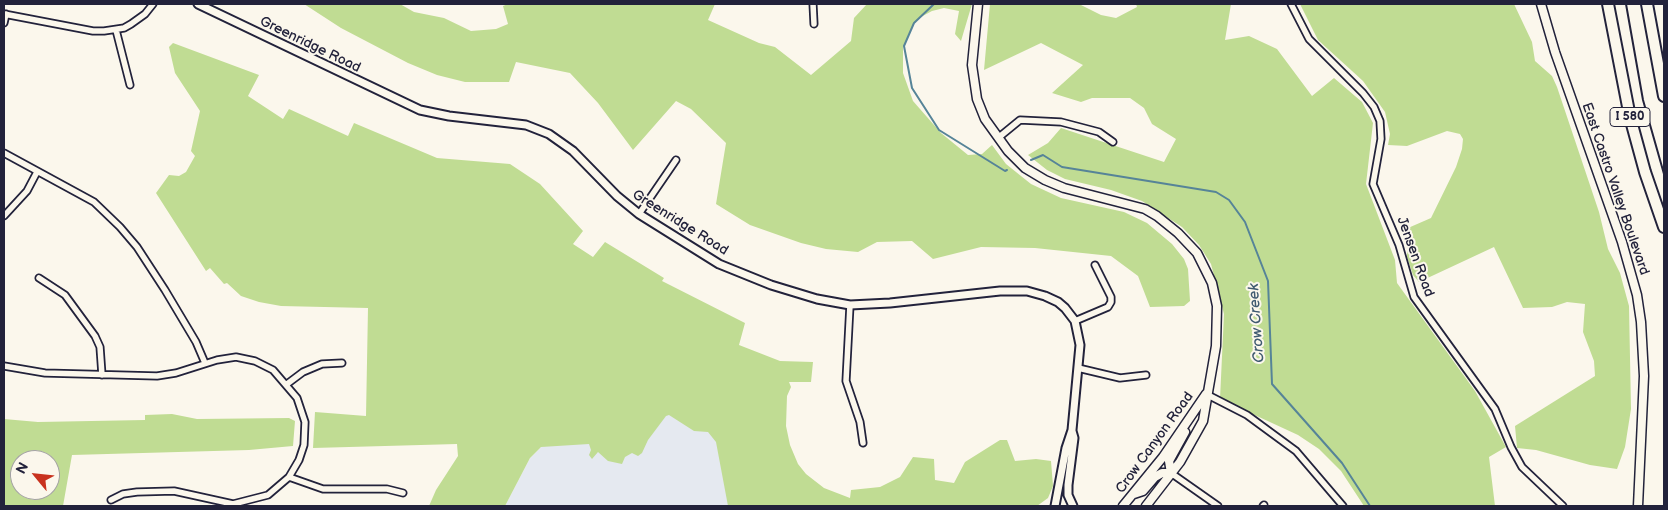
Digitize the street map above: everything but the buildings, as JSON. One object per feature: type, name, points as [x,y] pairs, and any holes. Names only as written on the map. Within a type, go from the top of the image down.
[{"type":"highway","name":"I 580","points":[[1608,4],[1617,61],[1631,124],[1664,227]]},
{"type":"highway","name":"I 580","points":[[1647,4],[1664,96]]},
{"type":"main road","name":"Crow Canyon Road","points":[[978,4],[972,51],[974,82],[977,99],[985,119],[998,138],[1025,168],[1045,180],[1064,188],[1145,209],[1168,224],[1197,253],[1212,282],[1217,306],[1216,346],[1206,394],[1203,421],[1196,436],[1146,506]]},
{"type":"main road","name":"East Castro Valley Boulevard","points":[[1541,4],[1555,52],[1622,242],[1637,295],[1642,322],[1644,376],[1638,506]]},
{"type":"main road","name":"Crow Canyon Road","points":[[1123,506],[1163,457],[1206,394]]},
{"type":"main road","points":[[1133,494],[1143,491],[1155,477],[1162,473],[1171,473],[1169,461],[1190,417]]},
{"type":"street","points":[[4,23],[5,14],[93,31],[116,30],[138,19],[152,4]]},
{"type":"street","name":"Greenridge Road","points":[[198,4],[420,110],[449,116],[526,125],[549,134],[573,151],[617,196],[638,214],[719,264],[743,275],[793,293],[850,305],[884,304],[1000,291],[1027,292],[1045,296],[1058,302],[1075,321]]},
{"type":"street","points":[[813,4],[814,24]]},
{"type":"street","name":"Jensen Road","points":[[1291,4],[1309,39],[1363,93],[1374,108],[1380,121],[1381,139],[1373,184],[1399,245],[1414,298],[1495,410],[1522,467],[1563,506]]},
{"type":"street","points":[[116,30],[130,85]]},
{"type":"street","points":[[998,138],[1020,120],[1061,122],[1099,132],[1113,142]]},
{"type":"street","points":[[4,153],[94,202],[130,238],[186,324],[205,363]]},
{"type":"street","points":[[638,214],[676,160]]},
{"type":"street","points":[[4,216],[26,191],[37,172]]},
{"type":"street","points":[[1055,506],[1066,448],[1072,430],[1080,345],[1075,321],[1108,307],[1111,302],[1111,297],[1095,265]]},
{"type":"street","points":[[39,278],[58,289],[70,300],[95,336],[100,347],[102,375]]},
{"type":"street","points":[[850,305],[846,381],[860,422],[863,443]]},
{"type":"street","points":[[4,366],[24,372],[156,376],[176,373],[227,358],[244,358],[267,366],[287,384],[303,412],[305,432],[299,460],[289,477],[268,495],[244,503],[224,504],[174,491],[137,492],[123,494],[111,500]]},
{"type":"street","points":[[287,384],[303,372],[322,364],[342,363]]},
{"type":"street","points":[[1078,368],[1120,378],[1146,375]]},
{"type":"street","points":[[1206,394],[1247,415],[1296,451],[1343,506]]},
{"type":"street","points":[[1072,430],[1074,438],[1068,495],[1073,506]]},
{"type":"street","points":[[1171,473],[1218,506]]},
{"type":"street","points":[[289,477],[323,490],[387,489],[403,493]]},
{"type":"shaded area","points":[[665,411],[712,434],[722,446],[736,506],[505,506],[530,458],[541,447]]},
{"type":"green space","points":[[304,4],[400,4],[414,12],[444,18],[471,31],[496,29],[508,24],[503,6],[508,4],[715,4],[708,20],[759,43],[775,47],[811,75],[851,41],[854,18],[867,4],[972,4],[961,41],[955,34],[959,11],[944,8],[932,11],[919,18],[913,25],[903,48],[903,73],[913,101],[941,133],[968,155],[982,154],[992,145],[1006,164],[1031,184],[1061,198],[1124,212],[1147,223],[1172,244],[1184,259],[1188,269],[1190,301],[1184,306],[1150,307],[1138,276],[1111,256],[1035,248],[981,247],[933,259],[912,241],[877,242],[858,252],[826,249],[801,243],[750,225],[716,204],[726,143],[691,109],[676,101],[633,150],[598,103],[570,73],[516,62],[509,82],[465,82],[437,75],[408,63],[341,28]]},
{"type":"green space","points":[[990,4],[1079,4],[1101,15],[1116,18],[1137,7],[1136,4],[1231,4],[1225,40],[1249,36],[1277,49],[1312,96],[1334,78],[1362,102],[1373,123],[1366,184],[1395,260],[1397,283],[1475,391],[1506,447],[1489,457],[1495,506],[1364,506],[1341,471],[1319,449],[1298,435],[1220,399],[1224,314],[1211,264],[1199,245],[1182,227],[1142,201],[1111,190],[1065,179],[1047,170],[1028,155],[1048,143],[1061,128],[1164,162],[1176,139],[1152,124],[1144,108],[1130,98],[1092,98],[1081,102],[1052,93],[1083,65],[1041,43],[984,70]]},
{"type":"green space","points":[[1300,4],[1514,4],[1532,42],[1535,61],[1552,76],[1557,87],[1599,212],[1608,249],[1620,273],[1629,306],[1631,409],[1625,447],[1617,469],[1590,465],[1536,450],[1517,448],[1515,426],[1595,376],[1594,361],[1583,332],[1585,304],[1567,302],[1552,307],[1523,308],[1494,247],[1419,282],[1413,275],[1407,257],[1408,228],[1431,218],[1456,167],[1463,139],[1460,134],[1447,131],[1407,146],[1388,145],[1390,134],[1385,112],[1363,81],[1318,40]]},
{"type":"green space","points":[[173,43],[259,75],[248,96],[283,119],[289,109],[348,136],[354,123],[437,158],[510,164],[540,184],[583,231],[573,244],[593,257],[605,242],[664,278],[662,281],[745,323],[739,345],[780,361],[813,362],[811,382],[789,382],[791,387],[787,396],[786,426],[790,445],[798,464],[806,474],[824,488],[850,498],[851,490],[880,487],[900,477],[913,457],[934,459],[935,480],[954,483],[965,462],[1000,440],[1007,440],[1015,461],[1036,459],[1051,461],[1053,486],[1048,498],[1037,506],[728,506],[716,442],[708,432],[694,431],[669,415],[666,416],[648,440],[642,453],[638,456],[632,453],[625,457],[622,464],[608,461],[598,452],[592,459],[589,455],[591,450],[589,444],[541,447],[530,458],[505,506],[429,506],[436,490],[458,456],[457,444],[313,448],[315,412],[366,416],[368,308],[281,306],[259,302],[241,296],[227,283],[224,284],[210,268],[206,271],[156,193],[169,175],[179,176],[186,172],[195,156],[191,151],[200,111],[175,73],[169,47]]},
{"type":"green space","points":[[172,414],[197,419],[289,418],[295,421],[293,446],[249,450],[72,455],[63,506],[4,506],[4,419],[38,422],[145,420],[145,415]]},
{"type":"waterway","name":"Crow Creek","points":[[934,4],[914,23],[904,46],[912,88],[939,130],[1005,171],[1007,170]]},
{"type":"waterway","name":"Crow Creek","points":[[1031,160],[1043,155],[1062,167],[1216,192],[1229,200],[1245,222],[1268,281],[1272,384],[1342,463],[1370,506]]},
{"type":"railway","points":[[1626,4],[1643,100],[1664,174]]}]
